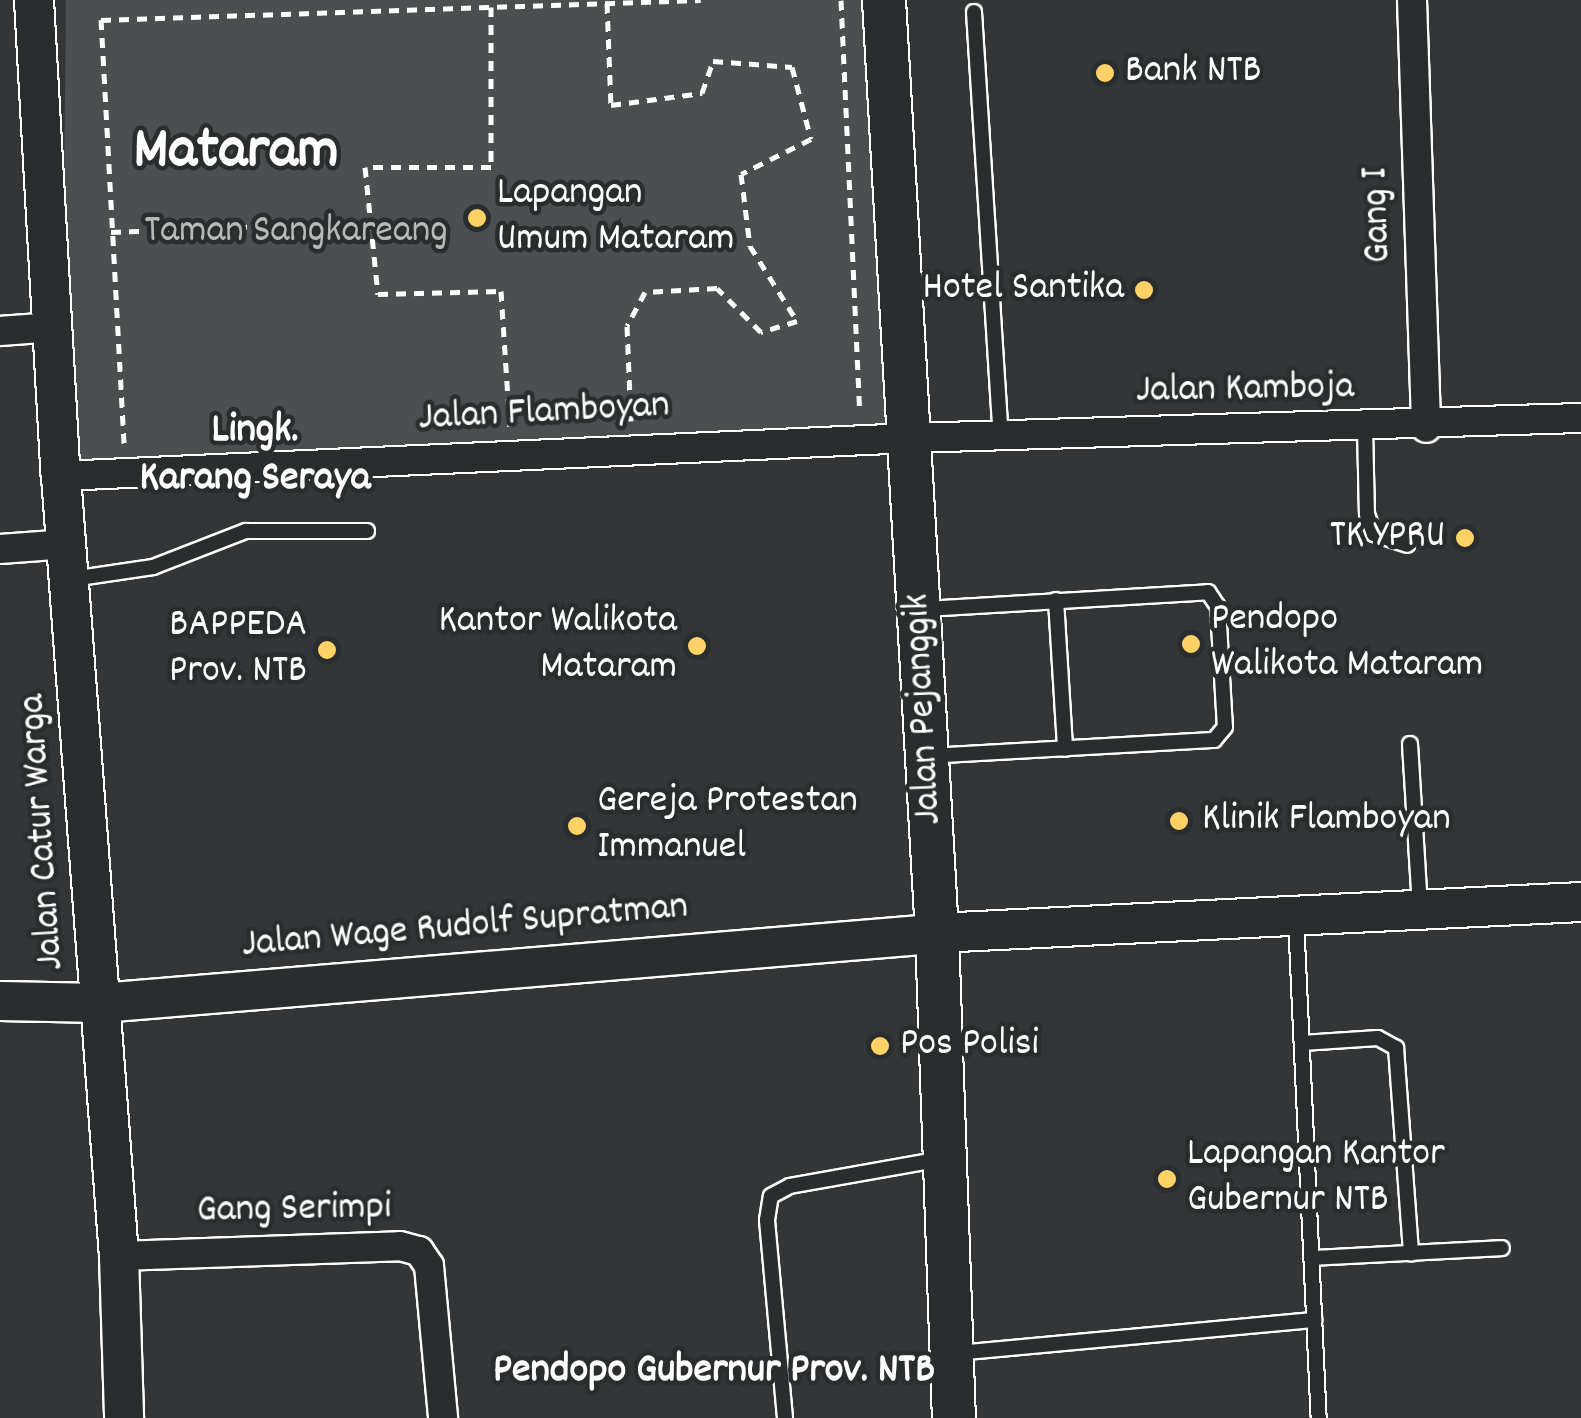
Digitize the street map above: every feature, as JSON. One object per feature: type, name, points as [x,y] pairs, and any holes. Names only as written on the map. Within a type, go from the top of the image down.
[{"type":"main road","name":"Jalan Pejanggik","points":[[884,0],[937,934],[954,1418]]},
{"type":"street","name":"Jalan Catur Warga","points":[[34,0],[61,476],[119,1256],[124,1418]]},
{"type":"street","name":"Gang I","points":[[1412,0],[1426,428]]},
{"type":"street","points":[[0,331],[54,327]]},
{"type":"street","name":"Jalan Kamboja","points":[[910,438],[1426,428],[1581,418]]},
{"type":"street","name":"Jalan Flamboyan","points":[[61,476],[910,438]]},
{"type":"street","points":[[0,549],[70,561]]},
{"type":"street","name":"Jalan Wage Rudolf Supratman","points":[[0,1001],[101,1003],[937,934],[1581,902]]},
{"type":"street","name":"Gang Serimpi","points":[[119,1256],[400,1246],[418,1251],[430,1266],[443,1418]]},
{"type":"lane","points":[[974,12],[1001,436]]},
{"type":"lane","points":[[1365,428],[1367,514],[1374,534],[1407,545]]},
{"type":"lane","points":[[70,561],[153,567],[214,538],[246,531],[367,530]]},
{"type":"lane","points":[[919,610],[1202,590],[1218,607],[1222,736],[927,756]]},
{"type":"lane","points":[[1056,600],[1065,749]]},
{"type":"lane","points":[[1410,744],[1420,909]]},
{"type":"lane","points":[[1296,916],[1318,1418]]},
{"type":"lane","points":[[1302,1043],[1378,1038],[1396,1048],[1412,1252]]},
{"type":"lane","points":[[786,1418],[767,1220],[771,1196],[790,1186],[942,1159]]},
{"type":"lane","points":[[1312,1258],[1502,1248]]},
{"type":"lane","points":[[952,1354],[1314,1320]]},
{"type":"path","points":[[140,442],[120,443],[101,20],[701,0]]},
{"type":"path","points":[[841,417],[860,416],[842,0]]},
{"type":"path","points":[[606,3],[611,105],[702,93],[713,61],[792,68],[811,139],[741,174],[750,246],[798,322],[760,332],[716,288],[645,292],[627,326],[631,424]]},
{"type":"path","points":[[491,7],[492,166],[365,167],[378,294],[501,290],[510,429]]},
{"type":"path","points":[[111,232],[370,222]]},
{"type":"path","points":[[614,425],[650,424]]},
{"type":"path","points":[[490,430],[527,428]]},
{"type":"green space","name":"Lapangan Umum Mataram","points":[[66,0],[863,0],[901,437],[61,476]]},
{"type":"place","name":"Bank NTB","points":[[1105,73]]},
{"type":"place","name":"Lapangan Umum Mataram","points":[[477,218]]},
{"type":"place","name":"Hotel Santika","points":[[1144,290]]},
{"type":"place","name":"TK YPRU","points":[[1465,538]]},
{"type":"place","name":"Pendopo Walikota Mataram","points":[[1191,644]]},
{"type":"place","name":"Kantor Walikota Mataram","points":[[697,646]]},
{"type":"place","name":"BAPPEDA Prov. NTB","points":[[327,650]]},
{"type":"place","name":"Klinik Flamboyan","points":[[1179,821]]},
{"type":"place","name":"Gereja Protestan Immanuel","points":[[577,826]]},
{"type":"place","name":"Pos Polisi","points":[[880,1046]]},
{"type":"place","name":"Lapangan Kantor Gubernur NTB","points":[[1167,1179]]},
{"type":"district","name":"Mataram","points":[[236,153]]},
{"type":"district","name":"Lingk. Karang Seraya","points":[[255,456]]},
{"type":"district","name":"Pendopo Gubernur Prov. NTB","points":[[714,1372]]},
{"type":"park label","name":"Taman Sangkareang","points":[[296,233]]}]
